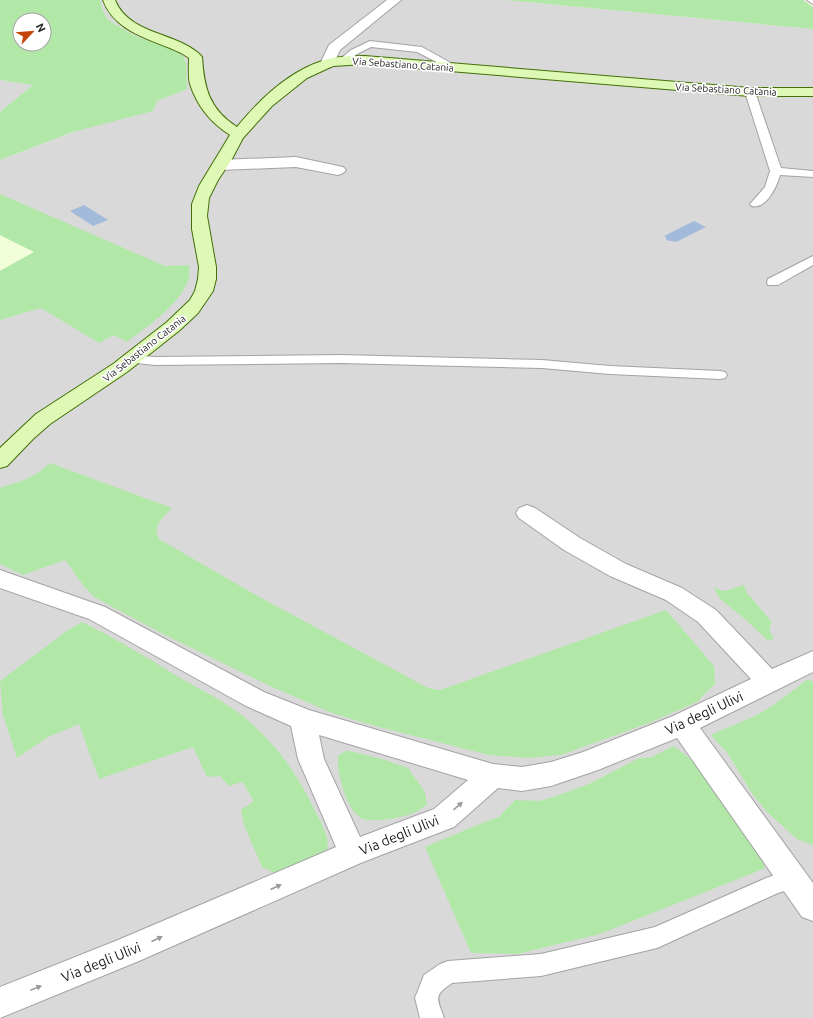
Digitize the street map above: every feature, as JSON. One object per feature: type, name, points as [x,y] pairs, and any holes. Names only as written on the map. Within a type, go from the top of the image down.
[{"type":"main road","points":[[109,0],[110,5],[116,15],[129,24],[182,47],[195,56],[197,83],[207,106],[221,123],[238,134]]},
{"type":"main road","name":"Via Sebastiano Catania","points":[[0,461],[43,419],[132,359],[189,313],[199,301],[207,285],[208,269],[198,220],[203,191],[238,134],[260,111],[294,82],[314,69],[344,60],[365,60],[750,92],[813,92]]},
{"type":"street","points":[[327,64],[334,48],[395,0]]},
{"type":"street","points":[[220,165],[296,162],[338,170]]},
{"type":"street","points":[[527,513],[572,544],[618,570],[674,594],[707,616],[769,682]]},
{"type":"street","points":[[0,579],[97,613],[255,699],[303,718],[493,776]]},
{"type":"street","name":"Via degli Ulivi","points":[[0,1003],[128,952],[353,853],[444,818],[493,776],[522,778],[551,774],[588,762],[682,724],[813,661]]},
{"type":"street","points":[[303,718],[311,759],[353,853]]},
{"type":"street","points":[[682,724],[813,907]]},
{"type":"lane","points":[[750,92],[776,171],[770,188],[756,204]]},
{"type":"lane","points":[[776,171],[813,174]]},
{"type":"lane","points":[[773,282],[813,260]]},
{"type":"lane","points":[[132,359],[155,361],[341,359],[542,364],[610,370],[720,375]]},
{"type":"lane","points":[[432,1018],[426,998],[432,983],[448,972],[541,965],[658,937],[774,885],[792,879]]},
{"type":"shaded area","points":[[100,0],[506,0],[813,29],[813,1018],[0,1018],[0,160],[187,89],[185,59],[173,50],[133,35],[107,19],[102,9]]},
{"type":"shaded area","points":[[0,80],[33,85],[0,112]]},
{"type":"shaded area","points":[[0,235],[35,252],[0,271]]},
{"type":"green space","points":[[0,0],[100,0],[102,9],[107,19],[133,35],[173,50],[183,56],[186,63],[187,89],[157,101],[153,111],[73,132],[0,160],[0,112],[33,85],[0,80]]},
{"type":"green space","points":[[506,0],[803,0],[813,7],[813,29]]},
{"type":"green space","points":[[0,194],[165,266],[189,265],[189,278],[185,288],[171,306],[127,342],[114,335],[99,343],[41,308],[0,320],[0,271],[34,252],[0,235]]},
{"type":"green space","points":[[50,463],[172,508],[158,526],[157,534],[159,539],[254,594],[428,688],[440,690],[666,610],[714,666],[715,684],[702,696],[699,701],[649,723],[561,755],[529,758],[489,755],[375,726],[332,713],[270,686],[165,635],[94,597],[83,585],[65,560],[23,575],[0,564],[0,488],[38,473]]},
{"type":"green space","points":[[744,585],[747,593],[772,622],[769,629],[774,639],[767,640],[745,619],[720,599],[714,588],[725,591]]},
{"type":"green space","points":[[82,622],[219,699],[258,729],[270,741],[299,781],[327,837],[328,843],[326,853],[284,872],[273,872],[262,867],[244,825],[241,810],[254,801],[242,782],[229,786],[220,776],[207,777],[193,747],[99,779],[79,724],[48,737],[17,758],[3,715],[0,681],[68,630]]},
{"type":"green space","points":[[808,679],[813,682],[813,845],[797,839],[766,811],[751,792],[728,754],[711,735],[748,719],[766,709]]},
{"type":"green space","points":[[673,746],[687,756],[707,775],[767,862],[763,869],[600,934],[517,954],[471,953],[425,847],[499,817],[515,800],[539,801],[554,797],[591,783],[637,759],[652,757]]},
{"type":"green space","points":[[345,751],[382,759],[408,768],[425,792],[427,804],[418,811],[399,817],[383,820],[363,819],[352,809],[341,781],[338,756]]},
{"type":"water","points":[[84,205],[108,220],[93,226],[70,211]]},
{"type":"water","points":[[694,221],[706,227],[676,242],[666,240],[666,237],[664,236]]}]
